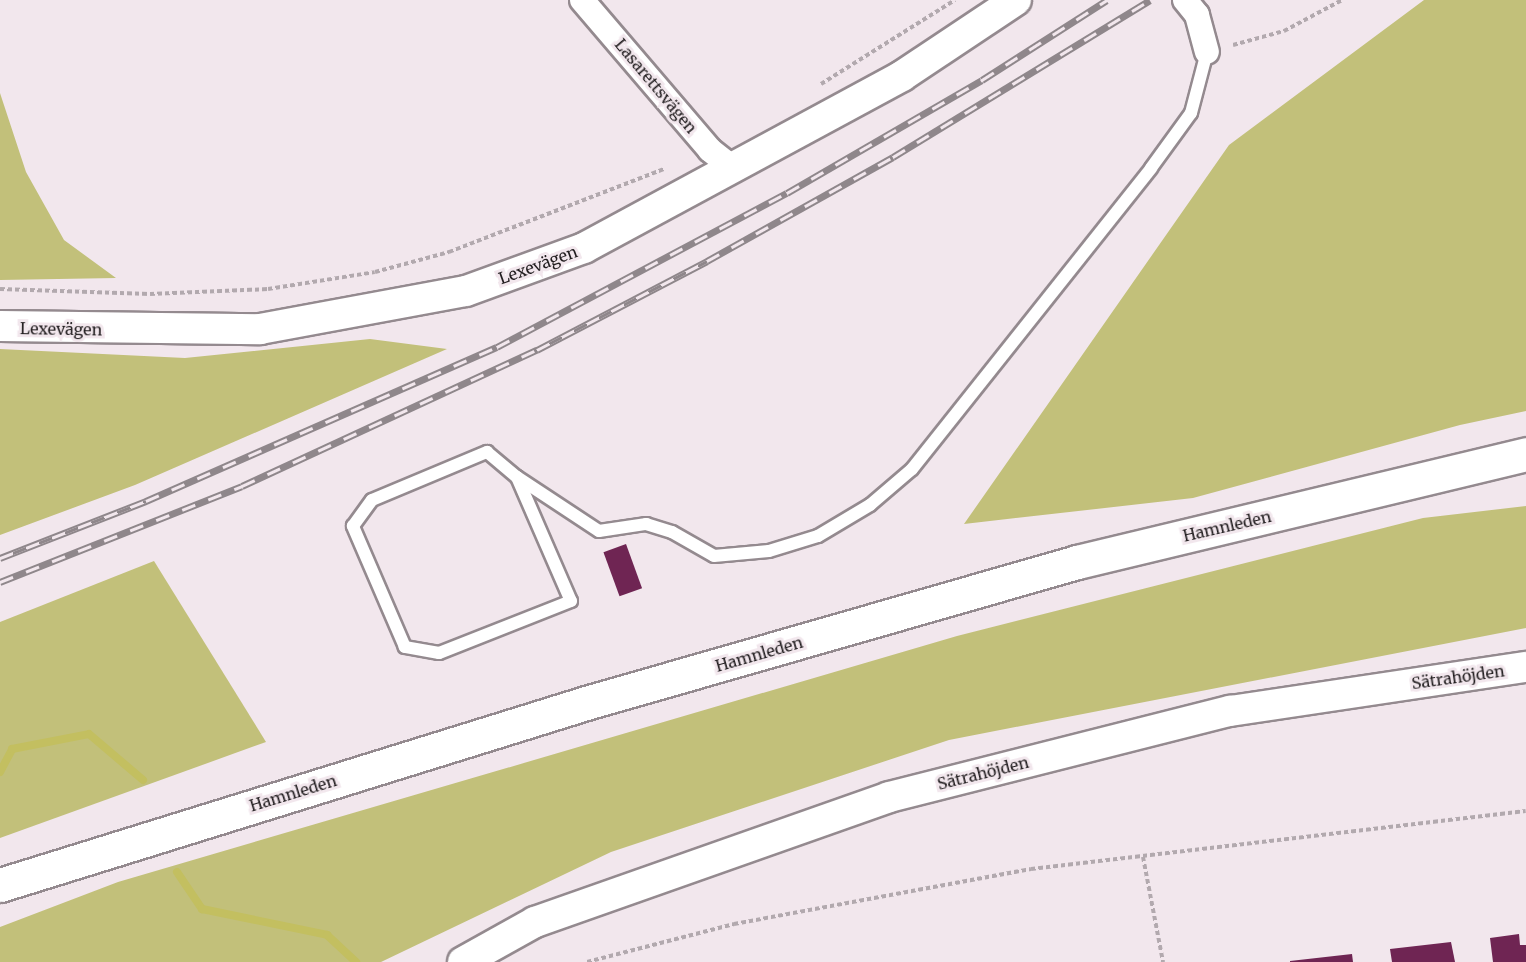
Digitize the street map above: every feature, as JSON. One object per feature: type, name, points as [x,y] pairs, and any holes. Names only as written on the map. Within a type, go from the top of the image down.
[{"type":"main road","name":"Hamnleden","points":[[0,885],[586,704],[1077,562],[1526,454]]},
{"type":"street","name":"Lasarettsvägen","points":[[582,0],[710,150],[734,169]]},
{"type":"street","name":"Lexevägen","points":[[0,326],[260,329],[466,291],[584,249],[902,76],[1016,0]]},
{"type":"street","points":[[1185,0],[1197,15],[1206,52]]},
{"type":"street","name":"Sätrahöjden","points":[[463,962],[535,922],[889,797],[1230,711],[1526,667]]},
{"type":"lane","points":[[517,477],[571,601],[440,653],[405,647],[353,526],[372,500],[487,452],[517,477],[598,531],[646,525],[672,532],[714,556],[769,551],[818,536],[870,505],[912,469],[1151,168],[1191,113],[1206,52]]},
{"type":"path","points":[[811,90],[955,0]]},
{"type":"path","points":[[1206,52],[1284,31],[1342,0]]},
{"type":"path","points":[[0,289],[150,294],[268,289],[375,272],[460,249],[666,168]]},
{"type":"path","points":[[587,962],[757,920],[1031,869],[1526,812]]},
{"type":"path","points":[[1143,857],[1163,962]]},
{"type":"shaded area","points":[[1424,0],[1526,0],[1526,411],[1460,425],[1193,498],[964,524],[1229,145]]},
{"type":"shaded area","points":[[0,93],[26,172],[64,240],[116,278],[0,280]]},
{"type":"shaded area","points":[[370,339],[447,349],[135,485],[0,535],[0,349],[185,358]]},
{"type":"shaded area","points":[[1526,506],[1526,628],[949,740],[611,852],[381,962],[0,962],[0,927],[118,882],[957,636],[1423,518]]},
{"type":"shaded area","points":[[154,561],[266,742],[0,838],[0,622]]},
{"type":"building","points":[[626,544],[642,588],[620,596],[603,552]]},
{"type":"building","points":[[1519,934],[1520,945],[1526,945],[1526,962],[1493,962],[1490,938]]},
{"type":"building","points":[[1451,942],[1455,962],[1392,962],[1390,949]]},
{"type":"building","points":[[1352,954],[1353,962],[1290,962],[1290,961]]},
{"type":"waterway","points":[[0,772],[12,749],[89,734],[143,780]]},
{"type":"waterway","points":[[177,872],[202,909],[327,935],[356,962]]},
{"type":"railway","points":[[0,558],[146,501],[497,347],[787,193],[982,80],[1107,0]]},
{"type":"railway","points":[[0,582],[242,486],[537,350],[707,261],[893,157],[1150,0]]}]
